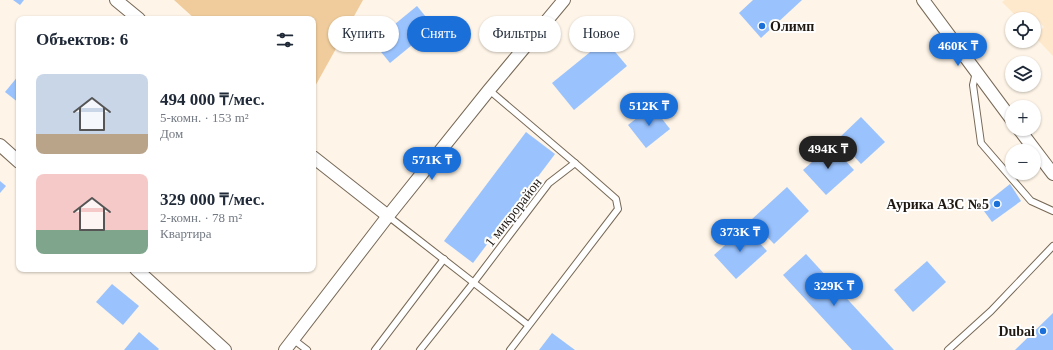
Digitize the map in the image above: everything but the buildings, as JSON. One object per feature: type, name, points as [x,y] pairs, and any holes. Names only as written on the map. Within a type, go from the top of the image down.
[{"type":"street","points":[[116,0],[135,16]]},
{"type":"street","points":[[285,350],[388,216],[489,90],[564,0]]},
{"type":"street","points":[[923,0],[1005,111]]},
{"type":"street","points":[[1024,136],[1053,174]]},
{"type":"street","points":[[0,145],[16,159]]},
{"type":"street","points":[[316,159],[388,216]]},
{"type":"street","points":[[139,272],[225,350]]},
{"type":"lane","points":[[976,72],[973,85],[981,143],[1031,200],[1053,211]]},
{"type":"lane","points":[[489,90],[616,199],[618,209],[510,350]]},
{"type":"lane","name":"1 микрорайон","points":[[420,350],[549,183],[575,163]]},
{"type":"lane","points":[[388,216],[528,325]]},
{"type":"lane","points":[[948,350],[991,311],[1053,246]]},
{"type":"lane","points":[[375,350],[444,259]]},
{"type":"lane","points":[[294,340],[307,350]]},
{"type":"shaded area","points":[[174,0],[363,0],[354,16],[328,16],[328,52],[334,52],[316,85],[316,16],[192,16]]},
{"type":"shaded area","points":[[1005,0],[1053,0],[1053,56],[1041,43],[1041,30],[1044,27],[1041,24],[1041,12],[1012,12],[1002,2]]},
{"type":"place","name":"Олимп","points":[[762,26]]},
{"type":"place","name":"Аурика АЗС №5","points":[[997,204]]},
{"type":"place","name":"Dubai","points":[[1043,331]]}]
